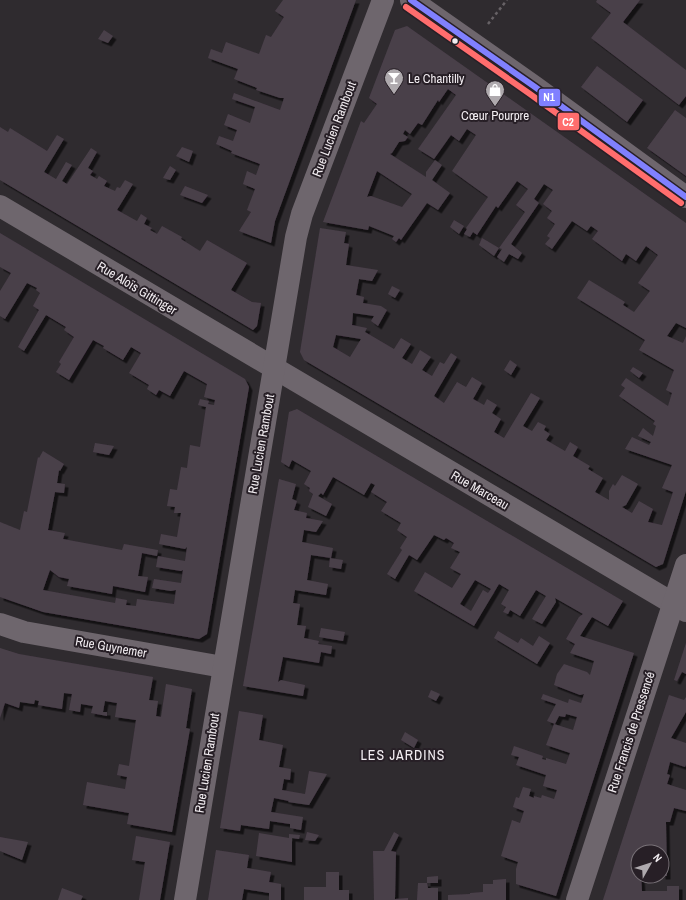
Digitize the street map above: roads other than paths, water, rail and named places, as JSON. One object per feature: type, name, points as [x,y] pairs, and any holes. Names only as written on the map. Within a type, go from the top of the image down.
[{"type":"street","name":"Rue Lucien Rambout","points":[[185,900],[296,237],[302,214],[383,0]]},
{"type":"street","points":[[411,0],[546,95],[686,197]]},
{"type":"street","name":"Rue Aloïs Gittinger","points":[[0,206],[274,369]]},
{"type":"street","name":"Rue Marceau","points":[[274,369],[680,608]]},
{"type":"street","name":"Rue Francis de Pressencé","points":[[577,900],[680,608],[686,565]]},
{"type":"street","name":"Rue Guynemer","points":[[0,624],[24,632],[223,668]]},
{"type":"place","name":"Le Chantilly","points":[[394,95]]},
{"type":"place","name":"Cœur Pourpre","points":[[495,107]]},
{"type":"district","name":"LES JARDINS","points":[[403,755]]}]
